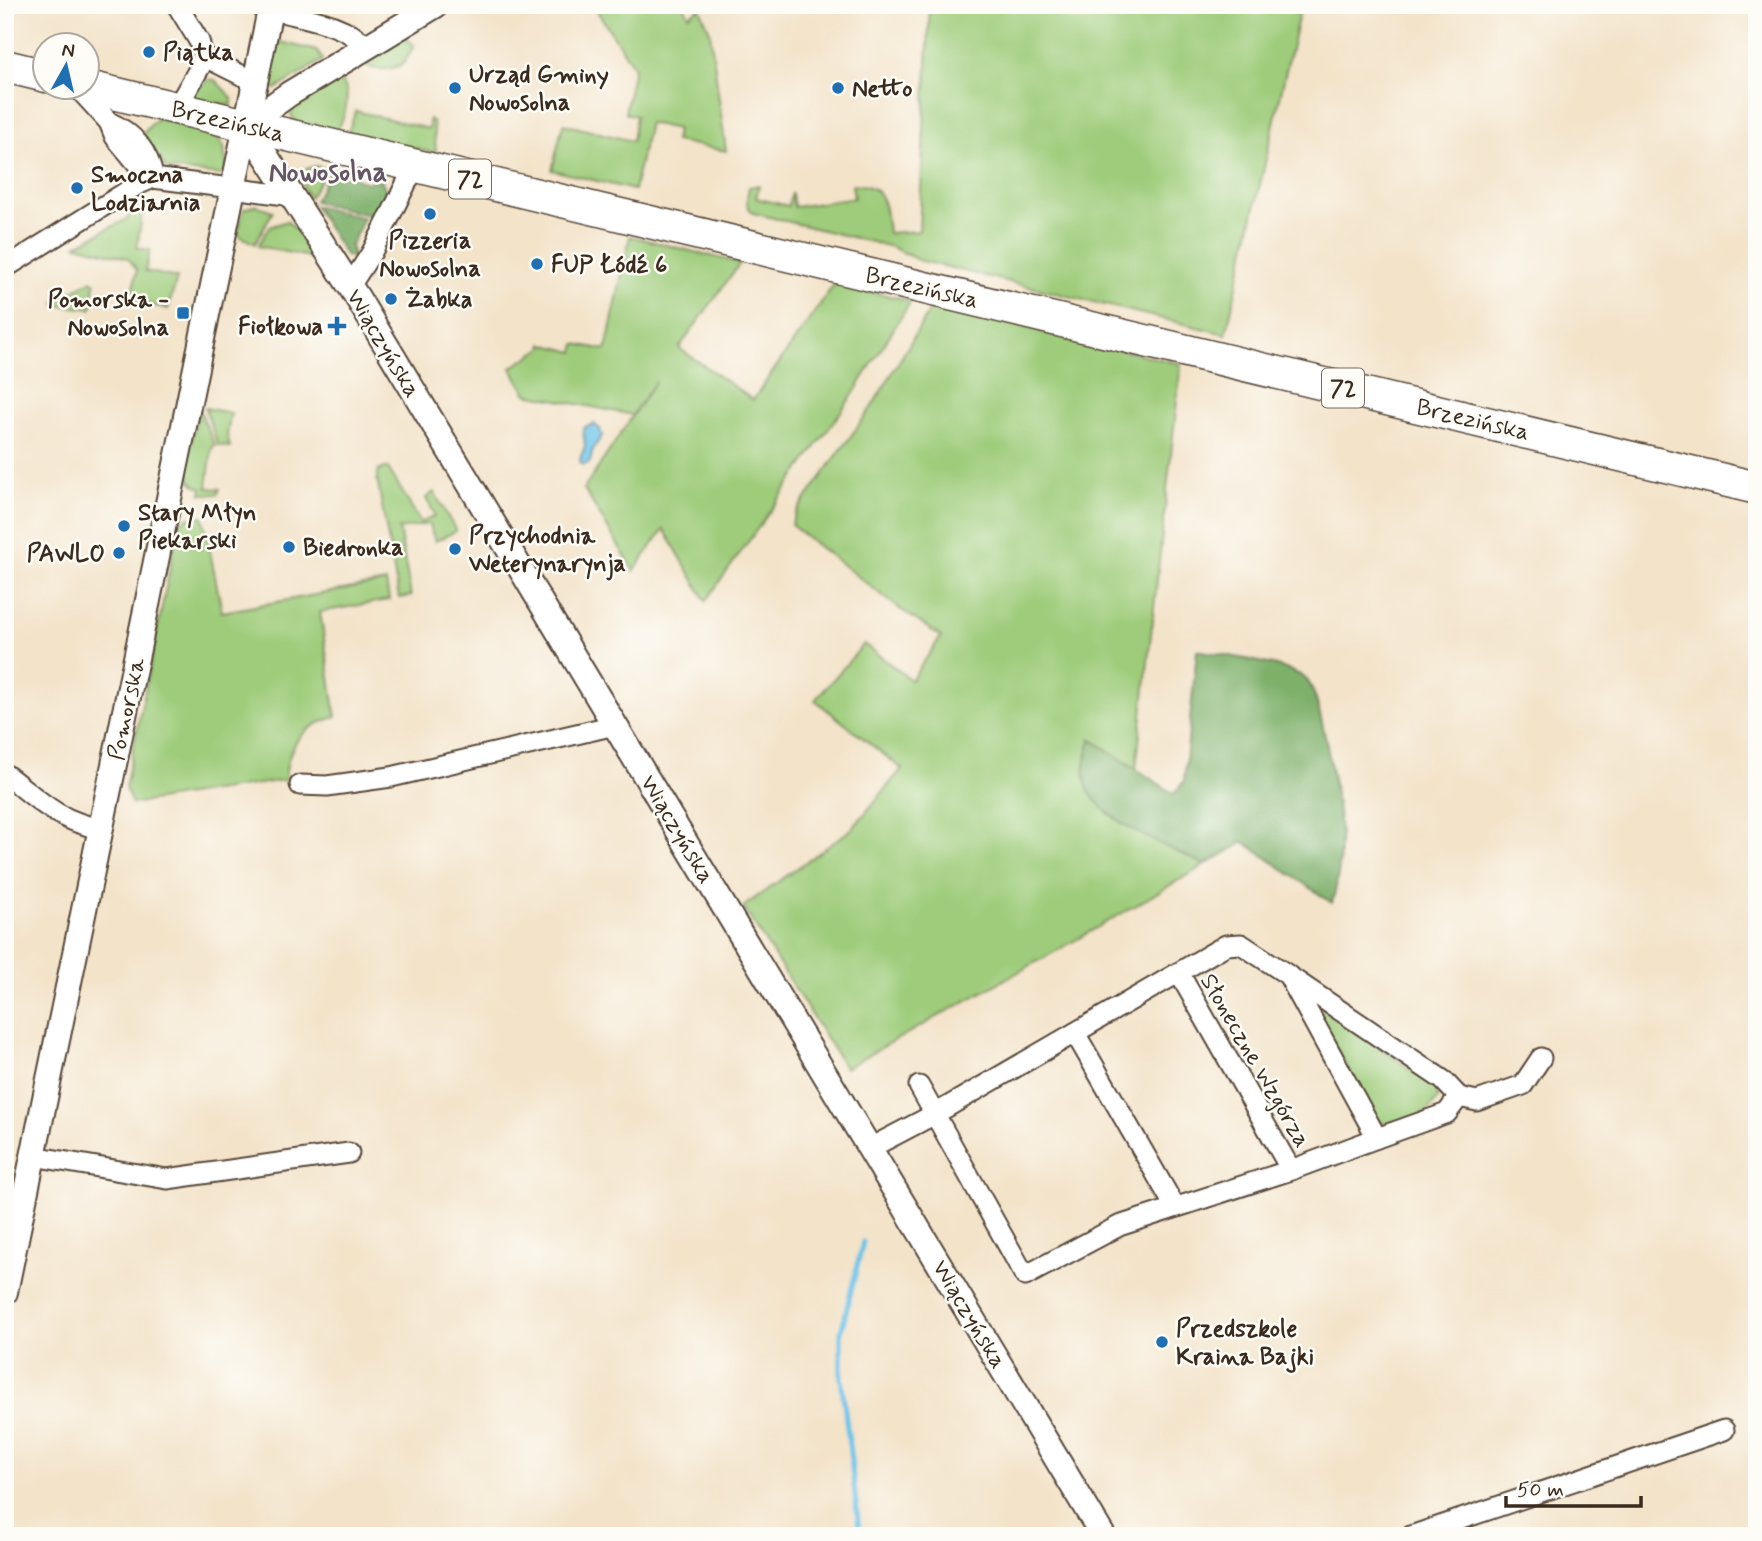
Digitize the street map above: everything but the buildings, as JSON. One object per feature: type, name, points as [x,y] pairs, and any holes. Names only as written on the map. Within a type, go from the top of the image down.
[{"type":"main road","points":[[5,66],[32,73]]},
{"type":"main road","name":"Brzezińska","points":[[102,90],[1757,488]]},
{"type":"street","points":[[176,108],[200,67],[203,56],[199,41],[177,5]]},
{"type":"street","points":[[246,125],[289,94],[436,5]]},
{"type":"street","points":[[271,7],[342,29],[367,47]]},
{"type":"street","name":"Pomorska","points":[[5,1292],[271,7]]},
{"type":"street","points":[[203,56],[255,82]]},
{"type":"street","points":[[91,102],[110,122],[126,130],[146,153],[152,165],[153,178]]},
{"type":"street","name":"Wiączyńska","points":[[246,125],[350,286],[1103,1536]]},
{"type":"street","points":[[350,286],[372,252],[415,166]]},
{"type":"street","points":[[5,268],[137,185],[153,178],[293,196]]},
{"type":"street","points":[[300,785],[327,786],[391,777],[615,725]]},
{"type":"street","points":[[5,774],[62,818],[101,829]]},
{"type":"street","name":"Słoneczne Wzgórza","points":[[870,1148],[935,1114],[1226,945],[1241,943],[1443,1080],[1459,1097],[1447,1113],[1292,1170],[1104,1233],[1025,1276],[935,1114]]},
{"type":"street","name":"Słoneczne Wzgórza","points":[[1179,973],[1292,1170]]},
{"type":"street","name":"Słoneczne Wzgórza","points":[[1288,975],[1377,1138]]},
{"type":"street","points":[[1075,1033],[1175,1208]]},
{"type":"street","points":[[1459,1097],[1477,1101],[1523,1085],[1541,1058]]},
{"type":"street","points":[[919,1086],[935,1114]]},
{"type":"street","points":[[33,1156],[167,1179],[349,1153]]},
{"type":"street","points":[[1411,1536],[1724,1430]]},
{"type":"green space","points":[[593,5],[683,5],[689,15],[700,8],[710,32],[726,151],[675,141],[677,129],[649,123],[634,190],[552,170],[563,124],[632,141],[636,116],[625,113],[634,67]]},
{"type":"green space","points":[[930,5],[1301,5],[1226,334],[918,260],[892,247],[753,213],[750,210],[747,204],[749,187],[759,185],[756,198],[788,206],[792,193],[794,207],[854,198],[852,185],[863,185],[878,192],[882,198],[888,233],[919,231]]},
{"type":"green space","points":[[406,38],[414,45],[402,64],[383,69],[366,64]]},
{"type":"green space","points":[[277,41],[317,51],[323,60],[276,89],[266,85],[271,42]]},
{"type":"green space","points":[[210,79],[216,81],[232,98],[232,105],[195,100],[193,92]]},
{"type":"green space","points":[[333,79],[344,84],[347,97],[344,116],[335,134],[298,125],[291,115],[292,107]]},
{"type":"green space","points":[[356,111],[429,129],[429,119],[433,122],[436,150],[434,153],[348,132]]},
{"type":"green space","points":[[158,117],[215,132],[224,147],[227,172],[221,175],[167,169],[140,137]]},
{"type":"green space","points":[[316,166],[327,169],[309,198],[296,172]]},
{"type":"green space","points":[[331,170],[355,174],[357,180],[369,183],[373,179],[382,181],[388,196],[377,217],[314,201]]},
{"type":"green space","points":[[144,200],[137,248],[150,250],[145,271],[177,278],[168,309],[131,300],[137,270],[128,258],[76,245],[127,219],[136,203]]},
{"type":"green space","points":[[255,205],[273,211],[255,244],[240,236],[238,232],[244,209]]},
{"type":"green space","points":[[314,206],[364,218],[351,245],[353,258],[346,256]]},
{"type":"green space","points":[[287,221],[303,236],[319,259],[258,246],[269,227]]},
{"type":"green space","points":[[630,236],[740,263],[679,348],[753,400],[835,283],[911,301],[852,396],[706,601],[664,529],[634,571],[584,489],[655,382],[632,415],[527,394],[511,368],[542,348],[543,344],[574,352],[576,344],[606,350]]},
{"type":"green space","points":[[92,280],[95,283],[91,309],[55,305],[56,301]]},
{"type":"green space","points":[[940,306],[1181,364],[1136,769],[1091,739],[1132,828],[1205,865],[845,1068],[743,907],[853,828],[902,769],[815,700],[864,644],[911,680],[941,637],[791,525],[797,511],[871,408],[930,310]]},
{"type":"green space","points":[[205,408],[231,413],[227,435],[230,447],[218,445]]},
{"type":"green space","points":[[199,409],[215,446],[212,447],[207,488],[220,489],[218,494],[201,494],[202,488],[194,484],[189,477],[189,453]]},
{"type":"green space","points":[[388,468],[421,523],[435,515],[426,498],[434,492],[456,531],[435,541],[429,524],[399,529],[411,596],[399,598],[377,479],[378,471]]},
{"type":"green space","points":[[203,516],[222,612],[386,582],[389,600],[320,612],[336,717],[314,726],[298,739],[289,757],[285,780],[132,804],[125,788],[179,524],[187,518]]},
{"type":"green space","points":[[1197,650],[1285,669],[1306,679],[1312,688],[1328,752],[1339,821],[1340,860],[1332,903],[1244,842],[1205,865],[1174,851],[1107,812],[1087,787],[1086,757],[1091,739],[1174,794],[1184,781]]},
{"type":"green space","points":[[1322,1008],[1439,1089],[1438,1098],[1427,1112],[1389,1124],[1374,1117],[1318,1014]]},
{"type":"water","points":[[594,424],[600,429],[602,436],[593,449],[590,462],[584,465],[580,459],[585,446],[583,428]]},
{"type":"waterway","points":[[860,1536],[841,1377],[841,1332],[863,1242]]},
{"type":"place","name":"Piątka","points":[[149,52]]},
{"type":"place","name":"Urząd Gminy Nowosolna","points":[[455,88]]},
{"type":"place","name":"Netto","points":[[838,88]]},
{"type":"place","name":"Smoczna Lodziarnia","points":[[77,188]]},
{"type":"place","name":"Pizzeria Nowosolna","points":[[430,214]]},
{"type":"place","name":"FUP Łódź 6","points":[[537,264]]},
{"type":"place","name":"Żabka","points":[[391,299]]},
{"type":"place","name":"Pomorska - Nowosolna","points":[[183,313]]},
{"type":"place","name":"Fiołkowa","points":[[337,326]]},
{"type":"place","name":"Stary Młyn Piekarski","points":[[124,526]]},
{"type":"place","name":"Biedronka","points":[[289,547]]},
{"type":"place","name":"Przychodnia Weterynarynja","points":[[455,549]]},
{"type":"place","name":"PAWLO","points":[[119,553]]},
{"type":"place","name":"Przedszkole Kraina Bajki","points":[[1162,1342]]},
{"type":"district","name":"Nowosolna","points":[[328,171]]}]
